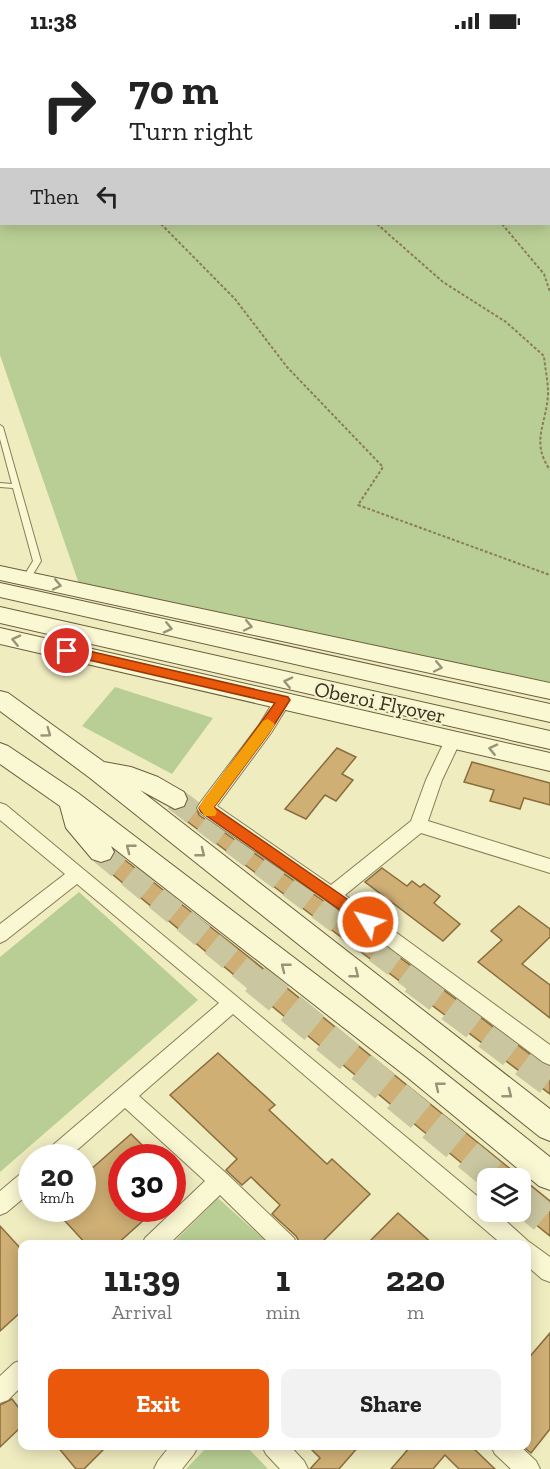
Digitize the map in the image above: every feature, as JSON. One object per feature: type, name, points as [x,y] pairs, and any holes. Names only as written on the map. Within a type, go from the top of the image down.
[{"type":"main road","points":[[0,573],[550,691]]},
{"type":"main road","points":[[0,582],[26,579]]},
{"type":"main road","name":"Oberoi Flyover","points":[[0,590],[550,713]]},
{"type":"main road","name":"Oberoi Flyover","points":[[0,615],[550,740]]},
{"type":"main road","points":[[0,636],[550,762]]},
{"type":"main road","points":[[0,699],[99,771],[550,1127]]},
{"type":"main road","points":[[0,752],[69,800],[408,1061],[550,1176]]},
{"type":"main road","points":[[99,771],[127,774],[157,786],[175,799]]},
{"type":"main road","points":[[69,800],[75,821],[101,852]]},
{"type":"street","points":[[283,700],[265,729],[206,808],[332,895],[550,1056]]},
{"type":"street","points":[[332,895],[418,825],[434,780],[453,740]]},
{"type":"street","points":[[0,810],[323,1078],[513,1240]]},
{"type":"street","points":[[418,825],[550,866]]},
{"type":"street","points":[[0,935],[77,874]]},
{"type":"street","points":[[69,1144],[231,1004]]},
{"type":"street","points":[[124,1095],[220,1181],[281,1240]]},
{"type":"street","points":[[158,1240],[220,1181]]},
{"type":"street","points":[[0,1205],[18,1189]]},
{"type":"street","points":[[531,1255],[550,1271]]},
{"type":"street","points":[[0,1392],[18,1375]]},
{"type":"street","points":[[166,1469],[183,1450]]},
{"type":"street","points":[[278,1450],[296,1469]]},
{"type":"street","points":[[507,1450],[528,1469]]},
{"type":"lane","points":[[0,427],[36,561],[26,579]]},
{"type":"lane","points":[[0,485],[16,486]]},
{"type":"path","points":[[162,225],[235,299],[287,367],[383,467],[358,505],[550,575]]},
{"type":"path","points":[[378,225],[443,282],[506,322],[544,356],[548,396],[538,443],[541,460],[550,470]]},
{"type":"path","points":[[503,225],[543,274],[550,292]]},
{"type":"path","points":[[544,356],[550,352]]},
{"type":"green space","points":[[0,225],[550,225],[550,682],[80,587],[0,355]]},
{"type":"green space","points":[[115,687],[213,718],[172,774],[82,726]]},
{"type":"green space","points":[[79,892],[198,1000],[32,1144],[18,1144],[18,1156],[0,1172],[0,957]]},
{"type":"green space","points":[[218,1198],[264,1240],[176,1240]]},
{"type":"green space","points":[[204,1450],[250,1450],[268,1469],[186,1469]]},
{"type":"building","points":[[337,748],[356,757],[342,774],[353,780],[336,801],[325,795],[306,819],[285,809]]},
{"type":"building","points":[[472,762],[550,783],[550,805],[524,798],[520,809],[490,801],[494,790],[464,782]]},
{"type":"building","points":[[190,802],[196,806],[199,815],[325,902],[550,1069],[550,1094],[176,813]]},
{"type":"building","points":[[116,853],[245,954],[509,1168],[477,1168],[477,1176],[100,864],[111,861]]},
{"type":"building","points":[[382,868],[407,886],[412,881],[420,887],[424,884],[440,896],[434,903],[460,924],[443,941],[365,882]]},
{"type":"building","points":[[519,906],[550,929],[550,937],[522,964],[550,985],[550,1018],[478,962],[502,940],[491,931]]},
{"type":"building","points":[[218,1053],[275,1105],[269,1110],[327,1164],[332,1159],[370,1194],[324,1240],[298,1240],[272,1214],[280,1205],[251,1177],[242,1185],[226,1170],[237,1159],[170,1095]]},
{"type":"building","points":[[131,1134],[141,1144],[120,1144]]},
{"type":"building","points":[[108,1154],[108,1222],[142,1222],[122,1240],[82,1240],[66,1222],[96,1222],[96,1165]]},
{"type":"building","points":[[531,1186],[550,1201],[550,1236],[531,1221]]},
{"type":"building","points":[[398,1213],[428,1240],[371,1240]]},
{"type":"building","points":[[0,1226],[18,1246],[18,1315],[0,1331]]},
{"type":"building","points":[[550,1333],[550,1429],[531,1453],[527,1450],[531,1450],[531,1355]]},
{"type":"building","points":[[12,1399],[18,1407],[18,1430],[0,1447],[0,1405]]},
{"type":"building","points":[[60,1450],[103,1450],[84,1469],[76,1469]]},
{"type":"building","points":[[312,1450],[356,1450],[339,1469],[310,1469],[320,1458]]},
{"type":"building","points":[[408,1450],[475,1450],[495,1469],[459,1469],[445,1455],[433,1469],[391,1469]]},
{"type":"tunnel","points":[[175,799],[416,981]]},
{"type":"tunnel","points":[[101,852],[257,981]]},
{"type":"tunnel","points":[[255,979],[484,1168]]},
{"type":"tunnel","points":[[414,979],[550,1081]]},
{"type":"tunnel","points":[[531,1207],[550,1223]]},
{"type":"slow traffic","points":[[210,812],[206,808],[208,804],[268,724]]},
{"type":"route","points":[[67,651],[283,700],[265,729],[206,808],[368,922]]}]
